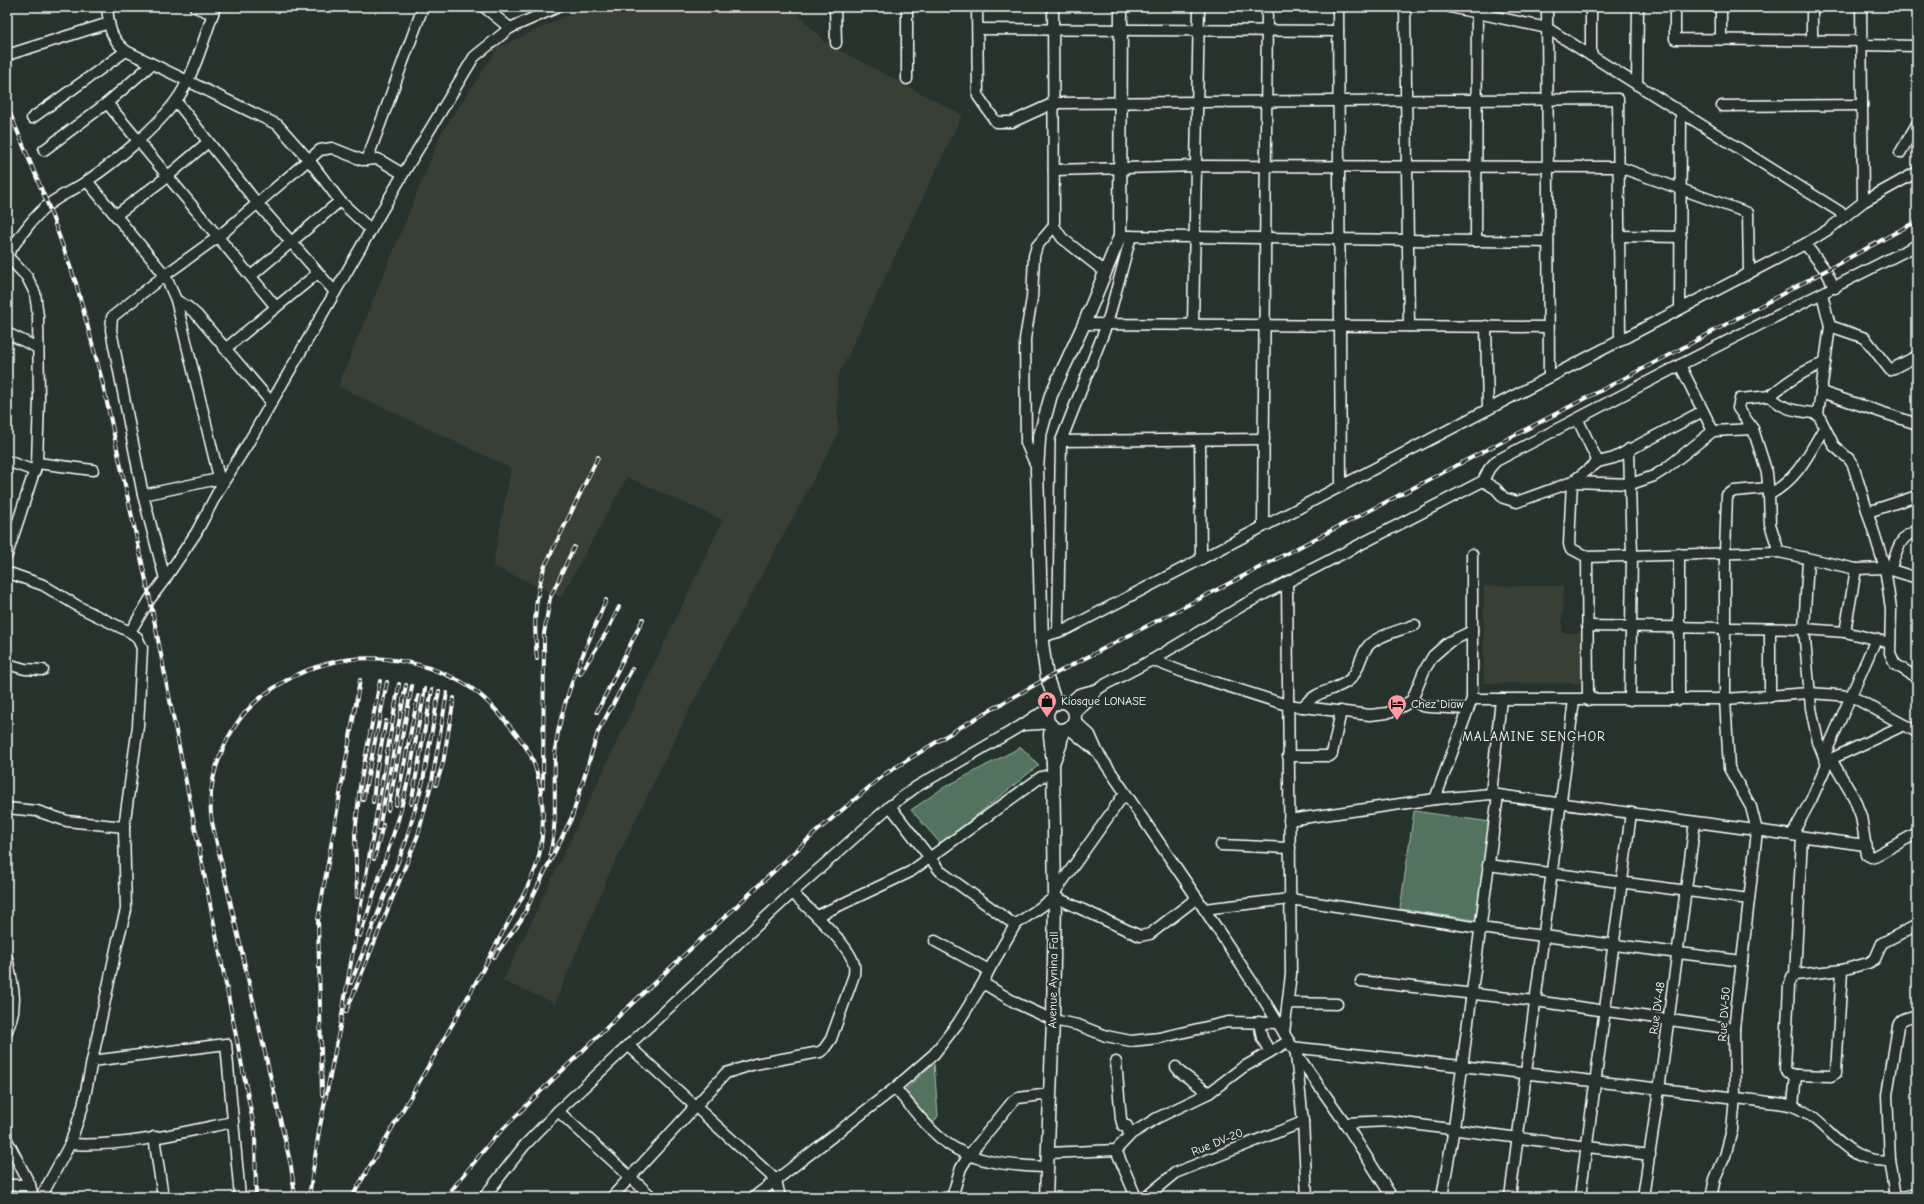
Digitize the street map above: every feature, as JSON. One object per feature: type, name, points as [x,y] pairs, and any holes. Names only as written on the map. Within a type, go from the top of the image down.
[{"type":"main road","points":[[1121,7],[1120,169],[1126,236]]},
{"type":"main road","name":"Avenue Aynina Fall","points":[[1046,1197],[1055,894],[1053,769],[1050,735],[1061,717],[1047,678],[1042,637],[1037,470],[1039,439],[1043,419],[1051,395],[1084,324],[1105,272],[1126,236]]},
{"type":"street","points":[[107,7],[110,31],[118,45],[126,51],[278,125],[309,160],[340,201],[371,230]]},
{"type":"street","points":[[7,554],[36,467],[39,399],[38,316],[35,293],[27,277],[7,255],[20,237],[48,205],[87,181],[138,140],[161,119],[176,101],[188,81],[214,10],[195,7]]},
{"type":"street","points":[[367,160],[423,7]]},
{"type":"street","points":[[484,7],[510,28]]},
{"type":"street","points":[[130,632],[150,599],[196,533],[220,483],[247,445],[403,174],[474,57],[510,28],[558,7]]},
{"type":"street","points":[[835,7],[836,43]]},
{"type":"street","points":[[907,7],[907,79]]},
{"type":"street","points":[[977,7],[978,96],[996,122],[1012,122],[1054,103],[1618,99],[1620,340]]},
{"type":"street","points":[[1053,7],[1054,226],[1062,238],[1105,272]]},
{"type":"street","points":[[1194,324],[1199,7]]},
{"type":"street","points":[[1263,526],[1267,7]]},
{"type":"street","points":[[1338,7],[1341,486]]},
{"type":"street","points":[[1405,7],[1409,326]]},
{"type":"street","points":[[1450,7],[1477,10],[1547,28],[1845,215]]},
{"type":"street","points":[[1546,7],[1549,377]]},
{"type":"street","points":[[1591,7],[1592,56]]},
{"type":"street","points":[[1637,85],[1638,7]]},
{"type":"street","points":[[1675,7],[1675,39],[1812,40],[1917,46]]},
{"type":"street","points":[[1721,7],[1721,39]]},
{"type":"street","points":[[1812,7],[1812,40]]},
{"type":"street","points":[[1861,7],[1863,202]]},
{"type":"street","points":[[1476,241],[1477,10]]},
{"type":"street","points":[[7,55],[109,23]]},
{"type":"street","points":[[978,29],[1338,31]]},
{"type":"street","points":[[32,118],[126,51]]},
{"type":"street","points":[[44,150],[106,103],[152,64]]},
{"type":"street","points":[[176,101],[257,203],[292,241],[335,292]]},
{"type":"street","points":[[106,103],[276,307]]},
{"type":"street","points":[[1722,106],[1862,105]]},
{"type":"street","points":[[1680,112],[1682,190],[1680,309]]},
{"type":"street","points":[[1900,153],[1917,124]]},
{"type":"street","points":[[116,215],[168,176],[208,142]]},
{"type":"street","points":[[165,579],[143,495],[110,324],[112,317],[165,275],[218,237],[320,150],[332,148],[362,160],[378,160],[403,174]]},
{"type":"street","points":[[1054,170],[1196,166],[1619,167],[1748,213],[1749,273]]},
{"type":"street","points":[[1042,637],[1067,629],[1805,244],[1829,229],[1863,202],[1917,172]]},
{"type":"street","points":[[87,181],[165,275],[176,300],[220,483]]},
{"type":"street","points":[[251,276],[340,201]]},
{"type":"street","points":[[1037,470],[1026,443],[1025,339],[1032,298],[1034,256],[1037,246],[1054,226]]},
{"type":"street","points":[[1058,632],[1061,442],[1107,324],[1126,236],[1548,242]]},
{"type":"street","points":[[1620,236],[1681,237]]},
{"type":"street","points":[[1805,244],[1826,271],[1835,288]]},
{"type":"street","points":[[484,1197],[524,1146],[558,1111],[792,893],[890,806],[916,787],[1022,725],[1040,724],[1061,717],[1090,700],[1098,689],[1152,660],[1246,604],[1483,480],[1489,469],[1496,461],[1578,420],[1680,365],[1835,288],[1917,245]]},
{"type":"street","points":[[225,349],[318,273]]},
{"type":"street","points":[[1822,294],[1830,326],[1818,414],[1834,446],[1849,459],[1853,465],[1887,569],[1891,609],[1890,653],[1895,664],[1917,678]]},
{"type":"street","points":[[176,300],[188,307],[197,315],[271,402]]},
{"type":"street","points":[[1084,324],[1548,327]]},
{"type":"street","points":[[1486,326],[1488,409]]},
{"type":"street","points":[[1830,326],[1865,338],[1890,370],[1917,356]]},
{"type":"street","points":[[7,333],[38,348]]},
{"type":"street","points":[[1778,552],[1770,524],[1767,473],[1753,429],[1738,408],[1737,404],[1740,399],[1770,396],[1788,381],[1808,369],[1825,363]]},
{"type":"street","points":[[1680,365],[1713,431]]},
{"type":"street","points":[[1821,392],[1865,405],[1917,424]]},
{"type":"street","points":[[1770,396],[1779,405],[1789,409],[1818,414]]},
{"type":"street","points":[[1483,480],[1496,489],[1504,498],[1517,502],[1572,482],[1598,462],[1614,458],[1703,411]]},
{"type":"street","points":[[1578,420],[1598,462]]},
{"type":"street","points":[[1757,831],[1751,807],[1729,768],[1725,699],[1725,553],[1727,495],[1734,491],[1768,492],[1784,486],[1796,474],[1824,428]]},
{"type":"street","points":[[1572,482],[1631,484],[1645,480],[1665,469],[1713,431],[1753,429]]},
{"type":"street","points":[[1061,442],[1264,439]]},
{"type":"street","points":[[1200,440],[1201,559]]},
{"type":"street","points":[[1629,449],[1632,556],[1630,700]]},
{"type":"street","points":[[7,461],[36,467],[93,470]]},
{"type":"street","points":[[1572,482],[1569,544],[1570,548],[1587,557],[1778,552],[1808,560],[1856,569],[1887,569],[1917,578]]},
{"type":"street","points":[[143,495],[220,483]]},
{"type":"street","points":[[1868,512],[1917,496]]},
{"type":"street","points":[[1887,569],[1904,537],[1909,533],[1917,532]]},
{"type":"street","points":[[1435,799],[1472,699],[1472,554]]},
{"type":"street","points":[[1679,554],[1679,700]]},
{"type":"street","points":[[1587,557],[1588,700]]},
{"type":"street","points":[[1808,560],[1804,629],[1810,693],[1815,728],[1827,760],[1854,798],[1860,816],[1867,855],[1871,856],[1917,833]]},
{"type":"street","points":[[1845,632],[1856,569]]},
{"type":"street","points":[[7,574],[12,574],[43,585],[81,608],[130,632],[137,637],[142,648],[138,726],[124,827],[126,910],[118,940],[83,1106],[70,1144],[41,1197]]},
{"type":"street","points":[[1287,582],[1287,705],[1290,820],[1291,974],[1288,1002],[1290,1044],[1303,1122],[1307,1197]]},
{"type":"street","points":[[1302,707],[1312,697],[1345,683],[1354,676],[1365,649],[1370,643],[1414,625]]},
{"type":"street","points":[[1587,626],[1804,629],[1845,632],[1890,643]]},
{"type":"street","points":[[1770,629],[1770,697]]},
{"type":"street","points":[[1152,660],[1183,672],[1287,705],[1370,715],[1387,713],[1412,700],[1424,671],[1433,656],[1449,642],[1472,631]]},
{"type":"street","points":[[1792,835],[1811,800],[1851,696],[1876,639]]},
{"type":"street","points":[[7,664],[25,669],[43,670]]},
{"type":"street","points":[[1472,699],[1679,700],[1770,697],[1810,693],[1851,696],[1917,732]]},
{"type":"street","points":[[1442,1197],[1454,1128],[1488,865],[1501,699]]},
{"type":"street","points":[[1412,700],[1422,706],[1468,710]]},
{"type":"street","points":[[1510,1197],[1574,700]]},
{"type":"street","points":[[1288,756],[1323,758],[1330,756],[1332,754],[1341,712]]},
{"type":"street","points":[[1061,717],[1098,753],[1204,908],[1278,1022],[1290,1044],[1345,1123],[1392,1197]]},
{"type":"street","points":[[1827,760],[1904,725]]},
{"type":"street","points":[[817,916],[910,872],[1053,769]]},
{"type":"street","points":[[754,1197],[895,1088],[934,1054],[958,1023],[983,983],[1015,925],[1055,894],[1125,793]]},
{"type":"street","points":[[1290,820],[1435,799],[1494,794],[1865,846]]},
{"type":"street","points":[[890,806],[940,870],[1015,925]]},
{"type":"street","points":[[7,808],[37,811],[67,821],[124,827]]},
{"type":"street","points":[[1580,1197],[1631,813]]},
{"type":"street","name":"Rue DV-48","points":[[1643,1197],[1669,1021],[1695,822]]},
{"type":"street","name":"Rue DV-50","points":[[1711,1197],[1714,1179],[1730,1142],[1735,1098],[1734,1030],[1757,831]]},
{"type":"street","points":[[1802,837],[1795,975],[1792,977],[1789,985],[1785,1069],[1788,1074],[1831,1076],[1836,1073],[1842,970]]},
{"type":"street","points":[[1221,845],[1290,848]]},
{"type":"street","points":[[1488,865],[1749,899]]},
{"type":"street","points":[[612,1197],[726,1073],[755,1064],[820,1052],[824,1049],[830,1039],[854,975],[854,964],[845,948],[817,916],[792,893]]},
{"type":"street","points":[[1055,894],[1140,936],[1150,934],[1197,898]]},
{"type":"street","points":[[1204,908],[1290,899],[1480,928],[1742,961]]},
{"type":"street","points":[[1795,975],[1842,970],[1874,959],[1882,943],[1917,925]]},
{"type":"street","points":[[935,941],[989,970]]},
{"type":"street","points":[[7,958],[15,998],[13,1018],[7,1031]]},
{"type":"street","points":[[1361,982],[1472,993],[1605,1010],[1734,1030]]},
{"type":"street","points":[[983,983],[1016,1003],[1052,1020],[1078,1025],[1106,1036],[1131,1041],[1159,1038],[1228,1022],[1278,1022]]},
{"type":"street","points":[[1288,1002],[1337,1004]]},
{"type":"street","points":[[1896,1197],[1890,1160],[1887,1095],[1900,1020],[1917,1015]]},
{"type":"street","points":[[1259,1022],[1262,1038],[1270,1052]]},
{"type":"street","points":[[92,1061],[226,1044],[240,1197]]},
{"type":"street","points":[[1048,1153],[1116,1150],[1129,1136],[1157,1118],[1209,1093],[1242,1068],[1270,1052],[1290,1044],[1462,1067],[1793,1105],[1861,1157],[1878,1162],[1890,1160]]},
{"type":"street","points":[[628,1045],[776,1180],[780,1197]]},
{"type":"street","points":[[1116,1062],[1121,1119],[1123,1126],[1127,1126],[1129,1136]]},
{"type":"street","points":[[1176,1067],[1180,1072],[1209,1093]]},
{"type":"street","points":[[1793,1105],[1796,1075]]},
{"type":"street","points":[[895,1088],[938,1136],[969,1155],[1007,1165],[1048,1167]]},
{"type":"street","points":[[952,1197],[961,1168],[969,1155],[1013,1101],[1018,1098],[1050,1094]]},
{"type":"street","points":[[558,1111],[631,1176],[652,1197]]},
{"type":"street","points":[[1345,1123],[1389,1121],[1454,1128],[1517,1139],[1650,1154]]},
{"type":"street","points":[[70,1144],[93,1145],[154,1138],[233,1122]]},
{"type":"street","name":"Rue DV-20","points":[[1146,1197],[1175,1173],[1303,1122]]},
{"type":"street","points":[[154,1138],[163,1197]]},
{"type":"street","points":[[7,1140],[30,1185],[33,1197]]},
{"type":"street","points":[[1116,1150],[1136,1197]]},
{"type":"street","points":[[7,1185],[30,1185]]},
{"type":"street","points":[[1902,1197],[1917,1194]]},
{"type":"shaded area","points":[[586,7],[792,7],[824,42],[962,115],[837,378],[838,434],[692,704],[609,874],[555,1003],[503,981],[723,520],[627,477],[561,597],[493,566],[511,468],[338,386],[442,132],[499,47]]},
{"type":"shaded area","points":[[1484,586],[1563,586],[1562,633],[1591,633],[1590,683],[1484,683]]},
{"type":"green space","points":[[1021,747],[1039,765],[941,844],[911,810],[943,788]]},
{"type":"green space","points":[[1414,811],[1490,822],[1475,920],[1400,909]]},
{"type":"green space","points":[[934,1063],[938,1116],[932,1125],[905,1090]]},
{"type":"green space","points":[[7,1189],[27,1189],[27,1197],[7,1197]]},
{"type":"railway","points":[[7,106],[48,205],[76,283],[102,380],[150,599],[255,1132],[256,1197]]},
{"type":"railway","points":[[446,1197],[493,1139],[542,1090],[623,1012],[816,832],[885,774],[959,728],[1047,678],[1673,353],[1917,221]]},
{"type":"railway","points":[[537,659],[535,635],[536,613],[538,591],[544,568],[598,457]]},
{"type":"railway","points":[[543,787],[544,634],[550,598],[574,547]]},
{"type":"railway","points":[[550,854],[553,840],[555,813],[555,758],[559,725],[576,670],[606,600]]},
{"type":"railway","points":[[580,674],[608,630],[619,607]]},
{"type":"railway","points":[[597,712],[643,619]]},
{"type":"railway","points":[[295,1197],[291,1166],[212,822],[210,800],[211,790],[218,760],[232,730],[252,705],[268,692],[287,680],[321,665],[357,659],[393,660],[429,668],[454,678],[468,686],[490,704],[518,736],[527,748],[536,768],[543,810],[542,838],[537,864],[524,895],[461,1009],[352,1197]]},
{"type":"railway","points":[[494,957],[521,920],[572,817],[598,732],[632,669]]},
{"type":"railway","points":[[322,1095],[318,920],[360,680]]},
{"type":"railway","points":[[357,897],[355,835],[360,786],[380,681]]},
{"type":"railway","points":[[363,800],[387,682]]},
{"type":"railway","points":[[309,1197],[319,1131],[340,1026],[399,684]]},
{"type":"railway","points":[[379,829],[406,685]]},
{"type":"railway","points":[[388,810],[412,686]]},
{"type":"railway","points":[[360,936],[398,820],[409,777],[425,689]]},
{"type":"railway","points":[[411,804],[432,690]]},
{"type":"railway","points":[[351,983],[406,841],[423,781],[439,691]]},
{"type":"railway","points":[[346,1012],[418,835],[432,781],[447,693]]},
{"type":"railway","points":[[396,805],[418,696]]},
{"type":"railway","points":[[436,785],[443,763],[454,698]]},
{"type":"railway","points":[[373,802],[376,772],[386,721]]},
{"type":"railway","points":[[374,859],[383,825]]},
{"type":"place","name":"Kiosque LONASE","points":[[1047,718]]},
{"type":"place","name":"Chez Diaw","points":[[1397,721]]},
{"type":"district","name":"MALAMINE SENGHOR","points":[[1534,736]]}]
